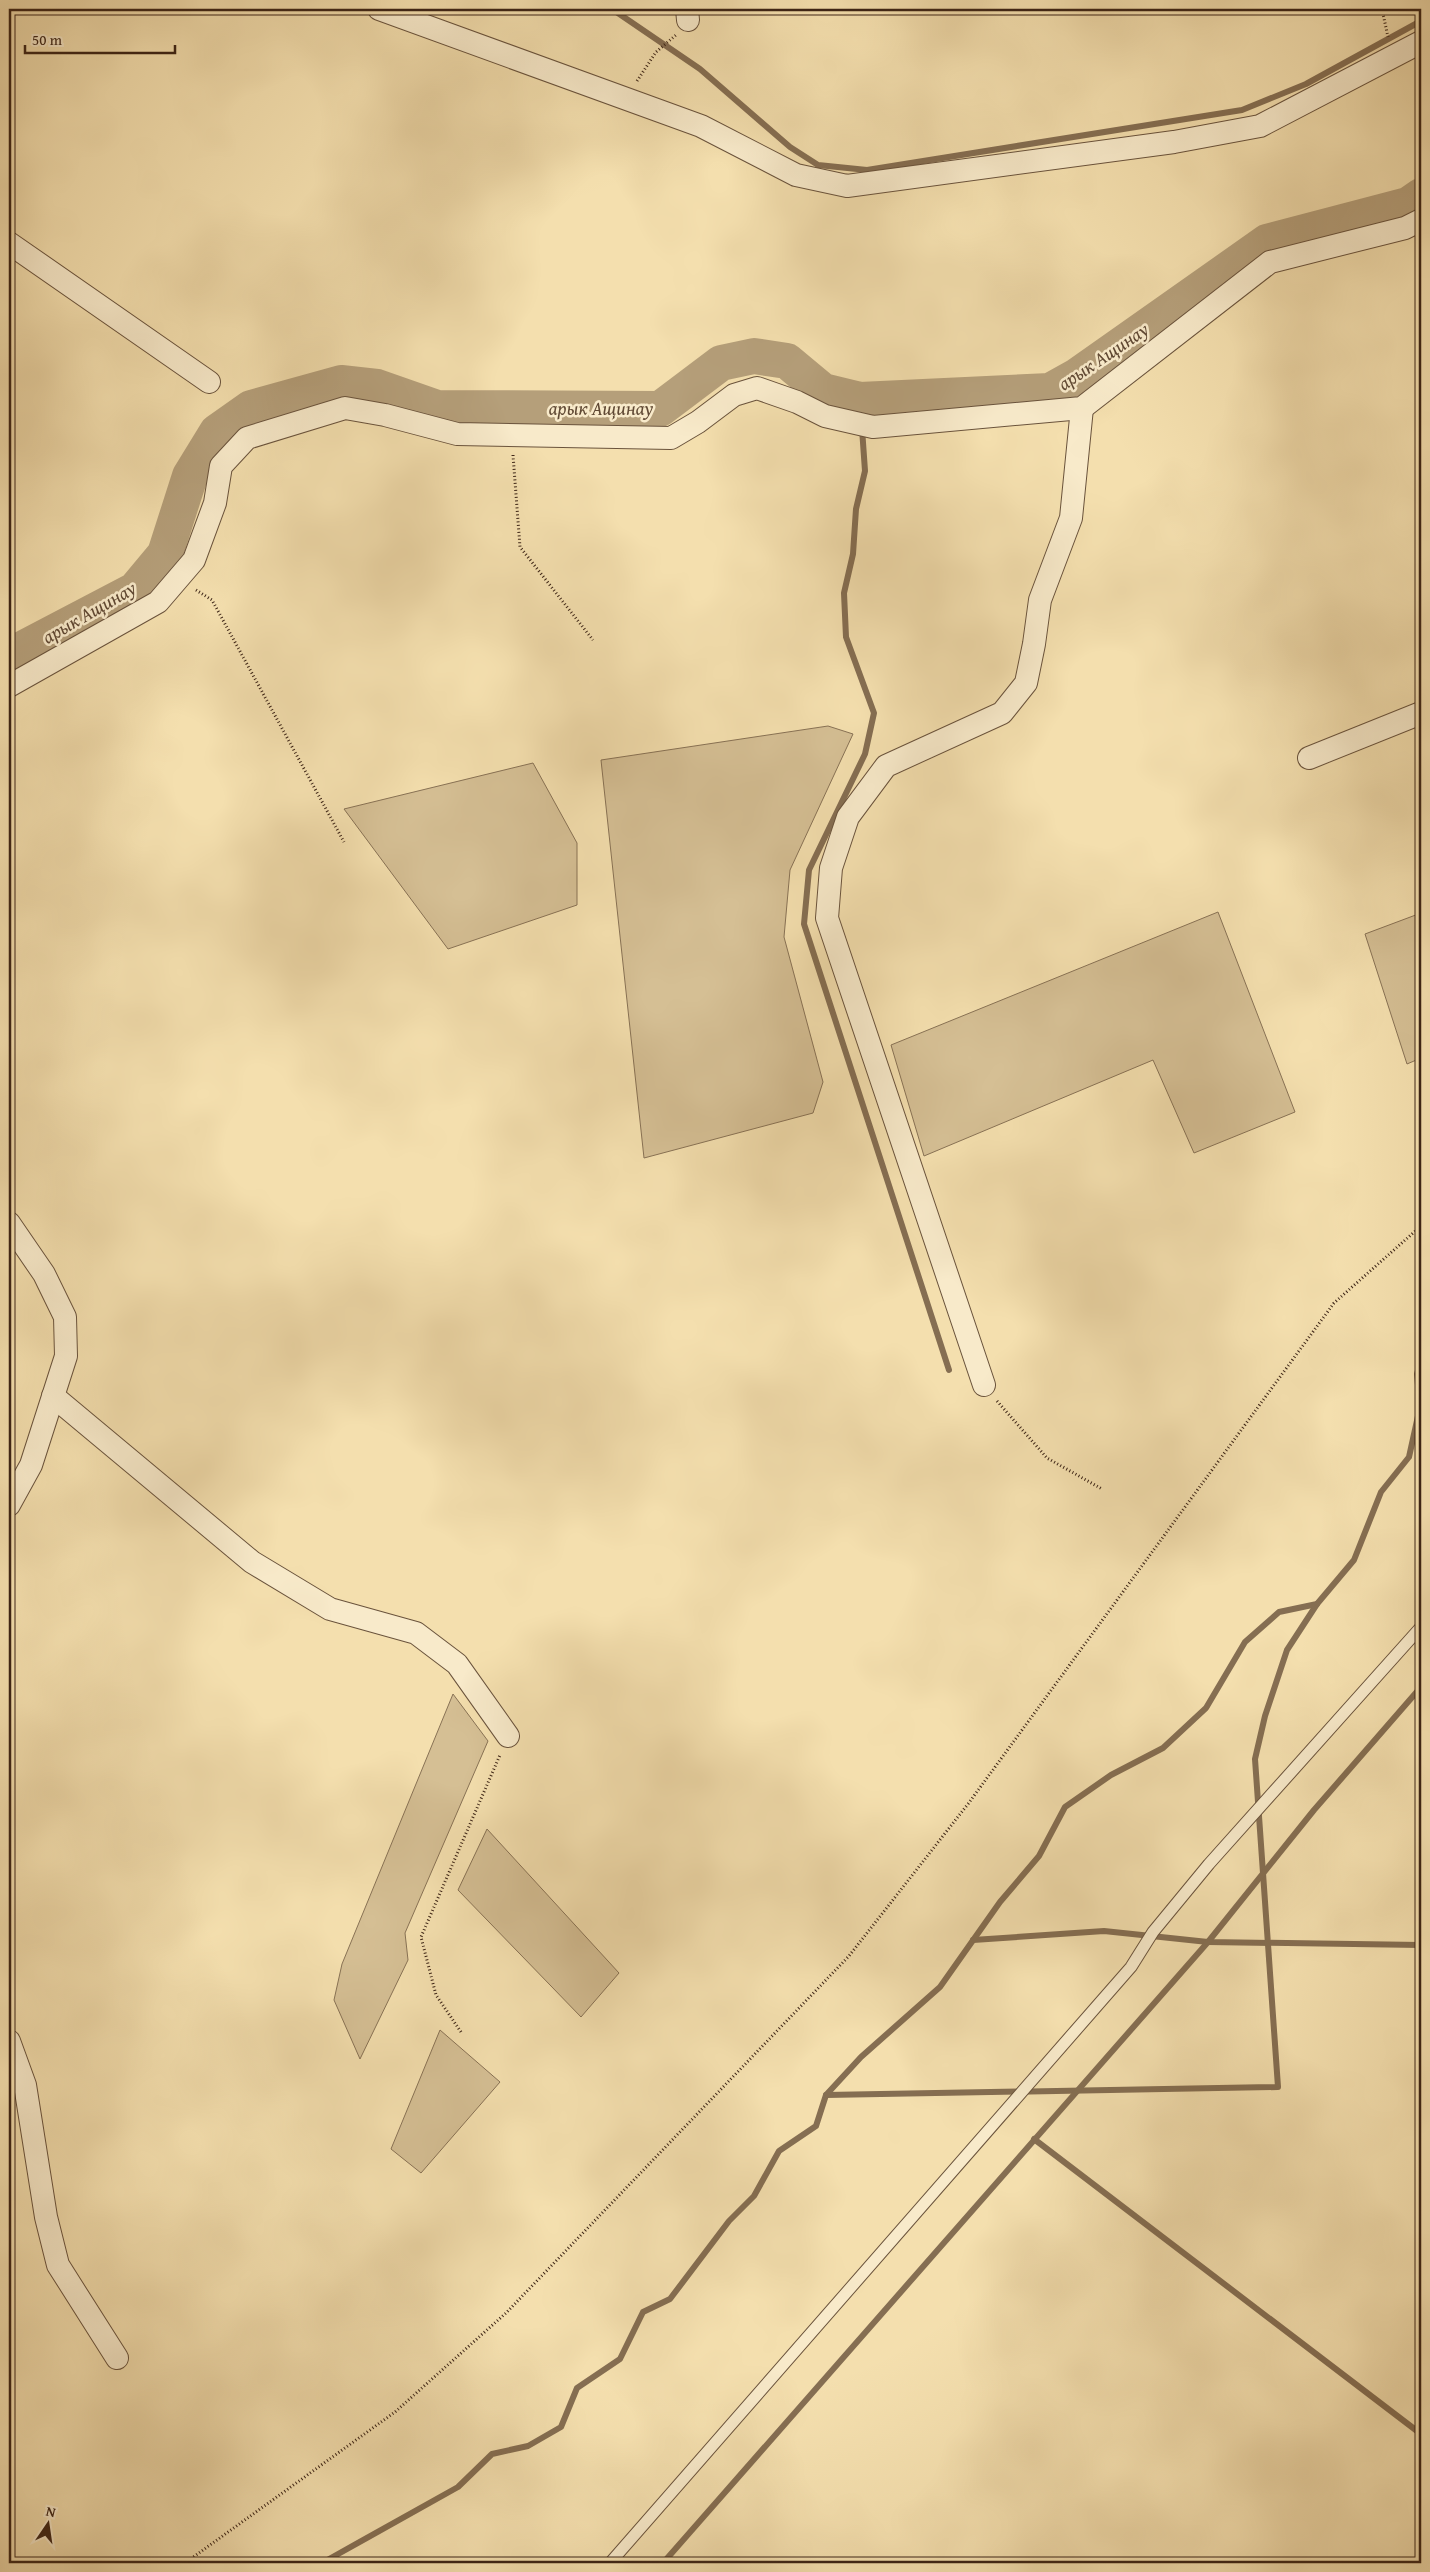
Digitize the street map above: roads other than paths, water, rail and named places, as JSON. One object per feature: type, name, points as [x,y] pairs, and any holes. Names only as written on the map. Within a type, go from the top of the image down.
[{"type":"street","points":[[379,9],[701,126],[796,175],[847,186],[1174,142],[1260,126],[1421,42]]},
{"type":"street","points":[[9,686],[158,602],[194,560],[215,503],[221,466],[247,438],[345,408],[384,415],[457,434],[670,438],[698,422],[734,395],[757,388],[797,402],[825,416],[873,427],[1082,408],[1270,262],[1405,228],[1421,220]]},
{"type":"street","points":[[9,243],[209,382]]},
{"type":"street","points":[[984,1386],[827,918],[831,868],[848,817],[886,766],[1002,713],[1026,683],[1040,600],[1071,518],[1082,408]]},
{"type":"street","points":[[1309,758],[1421,714]]},
{"type":"street","points":[[9,1223],[44,1274],[65,1317],[66,1356],[31,1465],[9,1505]]},
{"type":"street","points":[[53,1396],[252,1562],[330,1609],[416,1633],[423,1638],[457,1664],[508,1736]]},
{"type":"street","points":[[9,2041],[25,2085],[46,2217],[58,2265],[117,2358]]},
{"type":"lane","points":[[610,2563],[1131,1967],[1153,1932],[1209,1864],[1421,1627]]},
{"type":"waterway","points":[[612,9],[700,69],[790,147],[818,165],[867,170],[1242,110],[1306,84],[1421,21]]},
{"type":"waterway","name":"арык Ащинау","points":[[9,656],[135,590],[165,554],[190,476],[217,432],[251,408],[341,383],[377,387],[437,408],[660,409],[721,363],[754,356],[787,361],[823,391],[860,400],[1050,391],[1077,376],[1267,242],[1408,205],[1421,196]]},
{"type":"waterway","points":[[860,400],[865,471],[856,509],[853,554],[844,593],[846,637],[874,713],[865,754],[809,870],[804,924],[949,1370]]},
{"type":"waterway","points":[[322,2563],[458,2487],[492,2454],[528,2446],[561,2427],[577,2388],[620,2359],[643,2312],[670,2299],[729,2221],[754,2196],[779,2151],[816,2126],[826,2095],[861,2057],[940,1987],[1000,1902],[1039,1856],[1065,1807],[1111,1775],[1163,1748],[1206,1708],[1245,1642],[1279,1612],[1317,1604],[1354,1560],[1381,1492],[1409,1457],[1420,1407],[1417,1374],[1421,1359]]},
{"type":"waterway","points":[[826,2095],[1278,2087],[1255,1759],[1265,1716],[1287,1650],[1317,1604]]},
{"type":"waterway","points":[[663,2563],[1208,1942],[1314,1810],[1421,1687]]},
{"type":"waterway","points":[[973,1940],[1104,1931],[1208,1942],[1421,1945]]},
{"type":"waterway","points":[[1034,2139],[1421,2434]]}]
